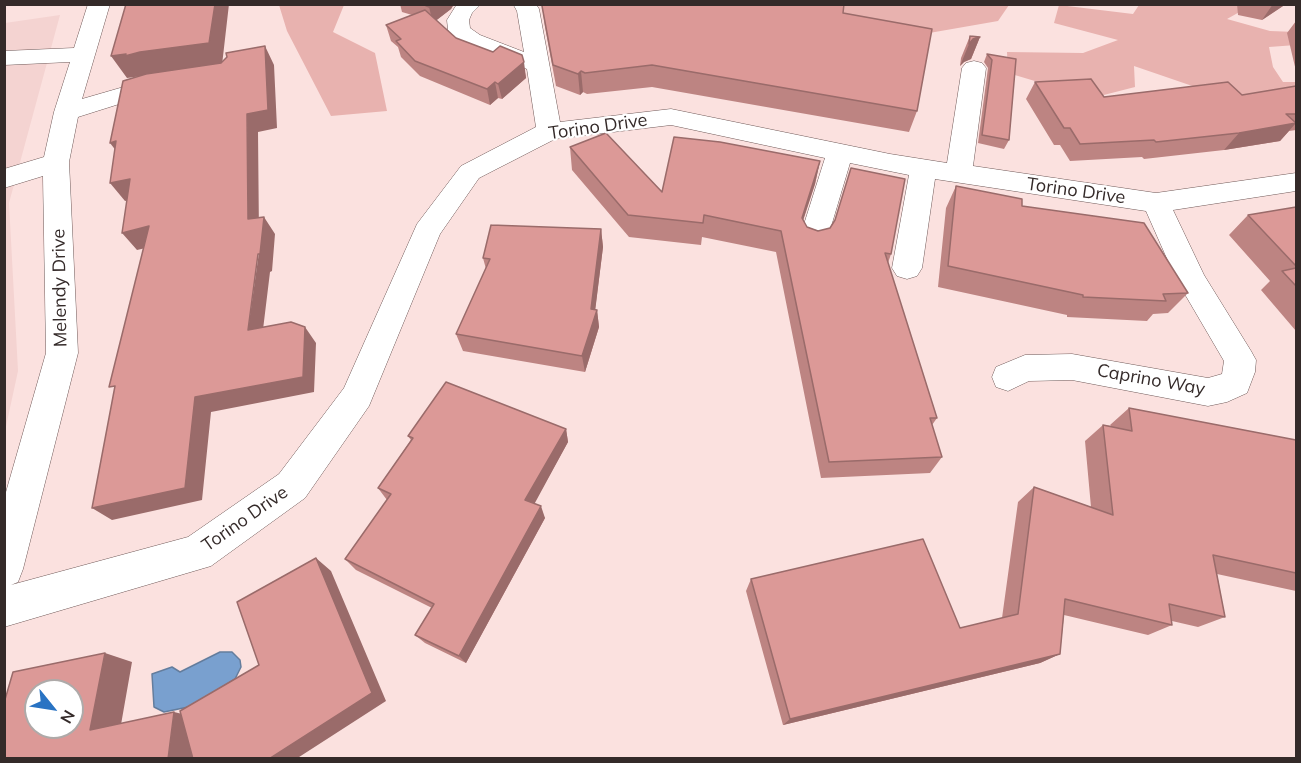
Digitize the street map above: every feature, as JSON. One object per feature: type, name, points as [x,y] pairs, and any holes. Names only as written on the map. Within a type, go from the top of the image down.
[{"type":"street","name":"Melendy Drive","points":[[4,569],[62,353],[56,162],[66,112],[99,4]]},
{"type":"street","points":[[471,4],[462,10],[458,20],[459,30],[472,40],[537,65]]},
{"type":"street","points":[[523,4],[528,9],[549,131]]},
{"type":"street","points":[[4,58],[84,54]]},
{"type":"street","points":[[959,174],[974,68]]},
{"type":"street","points":[[66,112],[155,83],[190,78]]},
{"type":"street","name":"Torino Drive","points":[[4,607],[197,553],[292,486],[357,396],[427,231],[470,172],[549,131],[671,117],[923,168],[1156,203],[1296,182]]},
{"type":"street","points":[[813,240],[840,153]]},
{"type":"street","points":[[4,179],[56,162]]},
{"type":"street","points":[[907,268],[923,168]]},
{"type":"street","name":"Caprino Way","points":[[1008,377],[1025,368],[1072,367],[1208,392],[1227,388],[1235,383],[1240,360],[1191,279],[1156,203]]},
{"type":"shaded area","points":[[812,4],[1009,5],[998,21],[912,36]]},
{"type":"shaded area","points":[[279,5],[344,5],[333,32],[375,53],[387,111],[331,116],[287,31]]},
{"type":"shaded area","points":[[1059,5],[1133,14],[1139,5],[1252,5],[1227,19],[1270,31],[1296,32],[1296,45],[1269,47],[1273,67],[1283,82],[1296,82],[1296,117],[1204,90],[1134,66],[1135,87],[1092,98],[1008,73],[1007,52],[1083,53],[1118,40],[1054,23]]},
{"type":"shaded area","points":[[60,15],[9,203],[18,371],[5,431],[5,23]]},
{"type":"water","points":[[220,652],[232,652],[240,660],[241,667],[235,679],[193,706],[164,712],[154,707],[152,674],[172,667],[180,672]]},
{"type":"building","points":[[126,4],[215,4],[209,43],[125,56],[126,54],[111,56]]},
{"type":"building","points":[[544,4],[844,4],[843,13],[932,29],[917,111],[652,65],[585,73],[581,71],[578,74],[553,65],[542,6]]},
{"type":"building","points":[[425,10],[456,38],[493,52],[500,46],[522,55],[524,62],[498,84],[495,82],[487,89],[415,61],[396,41],[401,39],[386,25]]},
{"type":"building","points":[[970,36],[980,37],[973,39],[969,44]]},
{"type":"building","points":[[265,46],[268,110],[247,114],[248,219],[264,217],[248,330],[291,322],[305,327],[303,377],[195,397],[185,488],[92,508],[115,386],[109,387],[149,226],[122,233],[130,179],[110,183],[116,141],[110,143],[123,81],[146,74],[221,63],[227,57],[226,53]]},
{"type":"building","points":[[987,54],[1016,59],[1009,140],[982,135],[992,60]]},
{"type":"building","points":[[1091,79],[1104,97],[1228,82],[1242,95],[1296,86],[1296,114],[1286,114],[1296,123],[1239,133],[1156,142],[1154,140],[1080,144],[1070,128],[1064,128],[1035,82]]},
{"type":"building","points":[[606,133],[662,192],[674,137],[720,142],[820,161],[802,218],[807,227],[818,231],[830,228],[835,220],[851,168],[905,179],[891,254],[885,253],[937,418],[930,418],[942,457],[829,462],[781,231],[704,215],[703,223],[628,215],[570,147]]},
{"type":"building","points":[[956,186],[1022,199],[1022,206],[1144,223],[1188,293],[1163,294],[1166,301],[1083,297],[1083,295],[948,266]]},
{"type":"building","points":[[1296,207],[1296,266],[1248,215]]},
{"type":"building","points":[[491,225],[601,229],[591,309],[597,310],[582,356],[456,334],[490,259],[483,258]]},
{"type":"building","points":[[1296,268],[1296,286],[1282,271]]},
{"type":"building","points":[[446,382],[566,429],[525,500],[541,506],[459,656],[415,635],[434,604],[345,559],[391,494],[378,488],[413,438],[408,436]]},
{"type":"building","points":[[1129,408],[1296,440],[1296,573],[1213,555],[1225,617],[1169,604],[1172,625],[1065,599],[1060,654],[790,719],[751,579],[923,539],[960,628],[1018,614],[1034,487],[1113,515],[1103,425],[1132,431]]},
{"type":"building","points":[[316,558],[372,693],[269,759],[193,759],[180,711],[259,665],[237,602]]},
{"type":"building","points":[[105,653],[90,730],[174,712],[168,759],[4,759],[4,703],[13,672]]}]
